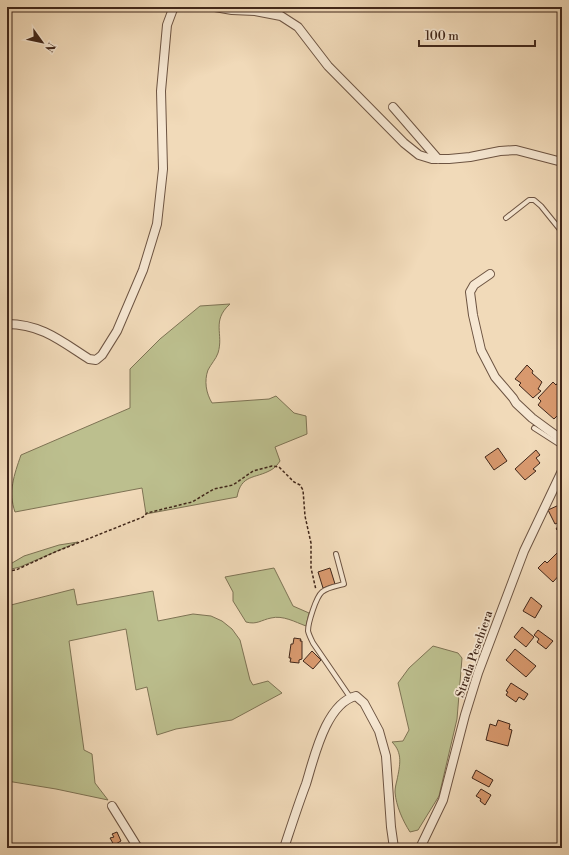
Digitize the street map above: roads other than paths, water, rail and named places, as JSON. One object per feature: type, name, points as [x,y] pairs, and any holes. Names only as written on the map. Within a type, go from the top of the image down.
[{"type":"street","points":[[7,324],[22,324],[43,330],[89,359],[96,360],[102,355],[117,331],[143,270],[157,224],[163,169],[161,91],[167,25],[173,9],[176,7]]},
{"type":"street","points":[[215,7],[232,10],[255,11],[281,16],[298,27],[328,66],[419,155],[432,159],[438,159],[470,157],[500,151],[516,150],[562,162]]},
{"type":"street","points":[[393,108],[438,159]]},
{"type":"street","points":[[490,274],[474,285],[470,292],[473,315],[481,350],[495,377],[516,403],[532,418],[562,440]]},
{"type":"street","name":"Strada Peschiera","points":[[420,848],[443,800],[465,715],[478,673],[524,551],[562,471]]},
{"type":"street","points":[[284,848],[317,747],[326,726],[334,712],[343,702],[350,697],[356,696],[364,703],[379,731],[386,756],[394,848]]},
{"type":"street","points":[[112,806],[138,848]]},
{"type":"lane","points":[[506,218],[529,200],[534,200],[541,206],[562,232]]},
{"type":"lane","points":[[534,428],[562,446]]},
{"type":"lane","points":[[336,554],[344,584],[321,593],[309,625],[308,633],[313,643],[350,697]]}]
